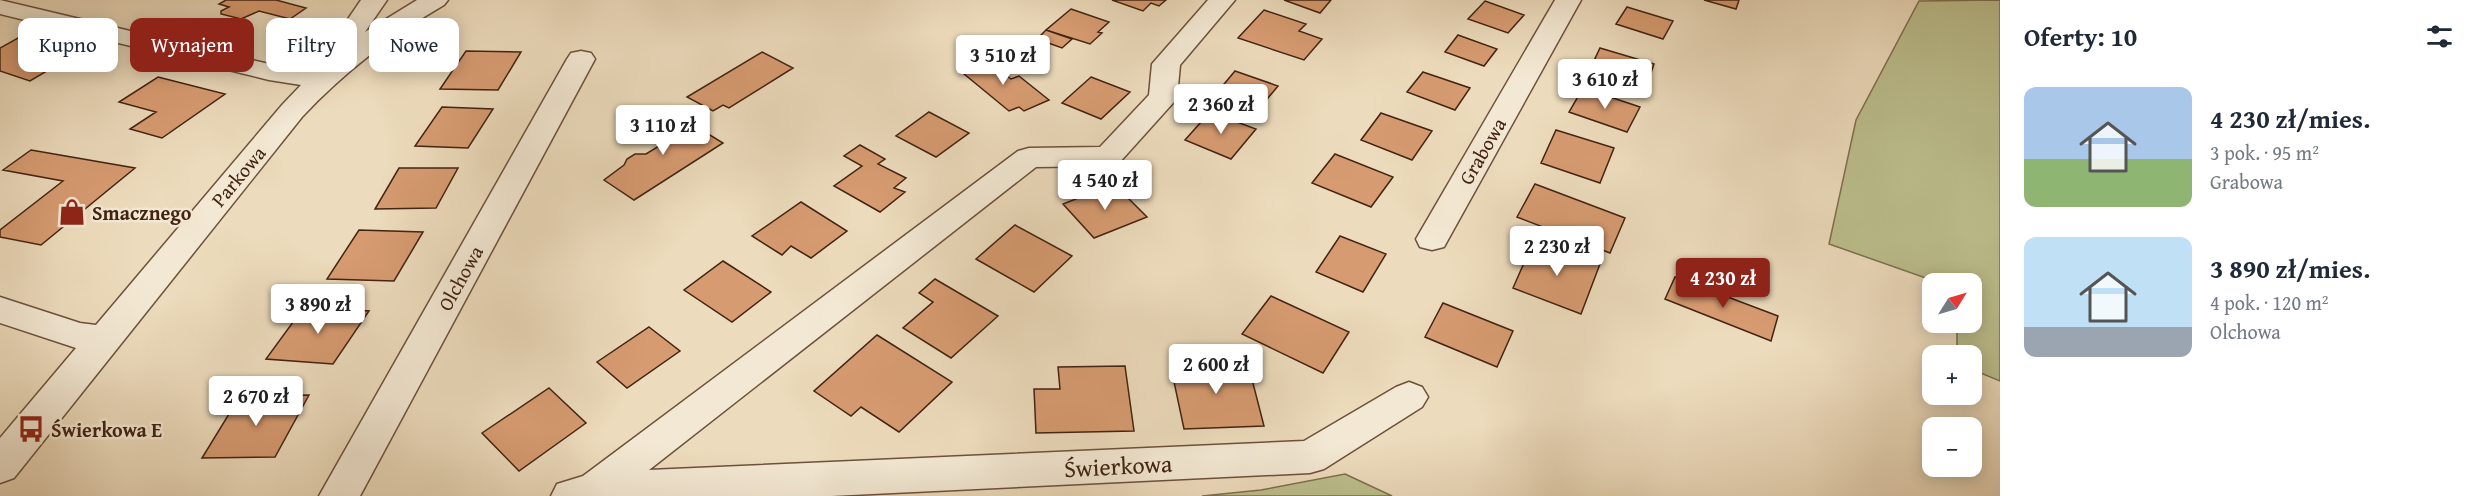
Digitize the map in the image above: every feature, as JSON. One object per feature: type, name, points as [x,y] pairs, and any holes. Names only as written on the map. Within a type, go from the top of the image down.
[{"type":"street","points":[[0,6],[269,72],[320,80],[374,0]]},
{"type":"street","name":"Świerkowa","points":[[583,493],[1029,158],[1107,156],[1163,97],[1166,64],[1222,0]]},
{"type":"street","name":"Grabowa","points":[[1432,239],[1568,0]]},
{"type":"street","name":"Parkowa","points":[[0,466],[284,120],[320,80],[357,50],[426,1]]},
{"type":"street","name":"Olchowa","points":[[339,496],[581,59]]},
{"type":"street","points":[[0,310],[80,336],[104,339]]},
{"type":"street","name":"Świerkowa","points":[[583,493],[1310,457],[1409,397]]},
{"type":"green space","points":[[2000,0],[2000,381],[1982,374],[1982,345],[1957,345],[1957,333],[1982,333],[1982,273],[1922,273],[1922,277],[1829,244],[1856,120],[1919,1]]},
{"type":"green space","points":[[1345,474],[1392,496],[1202,496],[1261,490]]},
{"type":"building","points":[[226,0],[276,0],[306,8],[291,18],[259,11],[243,18],[237,18],[221,14],[221,11],[229,7],[219,4]]},
{"type":"building","points":[[1112,0],[1166,0],[1159,6],[1151,3],[1143,11]]},
{"type":"building","points":[[1284,0],[1331,0],[1320,13]]},
{"type":"building","points":[[1704,0],[1739,0],[1736,9]]},
{"type":"building","points":[[1485,1],[1524,15],[1508,33],[1468,19]]},
{"type":"building","points":[[1627,7],[1673,21],[1663,39],[1616,24]]},
{"type":"building","points":[[1071,9],[1109,22],[1098,32],[1102,33],[1090,44],[1046,30]]},
{"type":"building","points":[[1264,10],[1306,24],[1299,31],[1322,39],[1304,60],[1238,38]]},
{"type":"building","points":[[1046,30],[1072,39],[1062,48],[1037,39]]},
{"type":"building","points":[[1458,35],[1497,49],[1484,66],[1445,52]]},
{"type":"building","points":[[18,38],[18,72],[45,72],[30,81],[0,71],[0,48]]},
{"type":"building","points":[[1600,48],[1654,64],[1647,84],[1591,67]]},
{"type":"building","points":[[466,51],[521,52],[498,90],[440,89],[452,72],[459,72],[459,61]]},
{"type":"building","points":[[762,52],[793,68],[729,108],[723,105],[713,111],[687,97]]},
{"type":"building","points":[[985,58],[1011,79],[1019,76],[1049,100],[1024,111],[1019,107],[1009,111],[958,69]]},
{"type":"building","points":[[1235,71],[1278,86],[1258,110],[1215,95]]},
{"type":"building","points":[[1423,72],[1470,88],[1455,110],[1407,92]]},
{"type":"building","points":[[158,77],[225,94],[162,138],[130,129],[156,112],[119,102]]},
{"type":"building","points":[[1091,77],[1130,92],[1101,119],[1062,103]]},
{"type":"building","points":[[1583,88],[1640,107],[1627,132],[1569,112]]},
{"type":"building","points":[[442,107],[493,109],[468,148],[415,146]]},
{"type":"building","points":[[929,112],[969,133],[936,157],[896,136]]},
{"type":"building","points":[[1210,112],[1256,129],[1231,159],[1185,140]]},
{"type":"building","points":[[674,113],[723,143],[634,200],[604,180],[635,154],[646,154],[664,143],[644,131]]},
{"type":"building","points":[[1381,113],[1432,131],[1412,160],[1361,140]]},
{"type":"building","points":[[1556,130],[1614,148],[1600,183],[1541,163]]},
{"type":"building","points":[[860,145],[885,159],[878,164],[906,178],[894,188],[905,192],[880,212],[834,186],[862,166],[844,156]]},
{"type":"building","points":[[31,150],[135,168],[41,245],[0,237],[0,230],[63,181],[3,170]]},
{"type":"building","points":[[1335,154],[1393,177],[1371,207],[1312,183]]},
{"type":"building","points":[[399,168],[458,168],[436,208],[375,209]]},
{"type":"building","points":[[1114,184],[1147,217],[1094,238],[1063,204]]},
{"type":"building","points":[[1535,184],[1625,218],[1610,253],[1517,217]]},
{"type":"building","points":[[801,202],[847,231],[811,258],[791,246],[782,255],[752,236]]},
{"type":"building","points":[[1015,225],[1072,256],[1034,292],[976,259]]},
{"type":"building","points":[[359,230],[423,232],[394,281],[327,279]]},
{"type":"building","points":[[1340,236],[1386,254],[1363,292],[1316,272]]},
{"type":"building","points":[[1534,240],[1600,264],[1581,314],[1513,288]]},
{"type":"building","points":[[723,261],[771,292],[732,322],[684,290]]},
{"type":"building","points":[[1675,277],[1778,316],[1771,341],[1665,299]]},
{"type":"building","points":[[935,279],[998,316],[951,358],[903,328],[933,302],[919,293]]},
{"type":"building","points":[[1271,296],[1349,332],[1323,373],[1242,334]]},
{"type":"building","points":[[1443,303],[1513,331],[1497,367],[1425,337]]},
{"type":"building","points":[[304,307],[369,311],[333,364],[266,359]]},
{"type":"building","points":[[649,327],[680,351],[627,388],[597,362]]},
{"type":"building","points":[[877,335],[952,382],[899,432],[861,407],[851,416],[814,391]]},
{"type":"building","points":[[1247,360],[1264,426],[1184,429],[1170,363]]},
{"type":"building","points":[[1125,366],[1134,431],[1036,433],[1034,389],[1060,389],[1058,367]]},
{"type":"building","points":[[549,388],[586,423],[519,471],[482,433]]},
{"type":"building","points":[[309,395],[275,457],[202,458],[240,396]]},
{"type":"place","name":"Smacznego","points":[[72,212]]},
{"type":"place","name":"Świerkowa E","points":[[31,429]]}]
